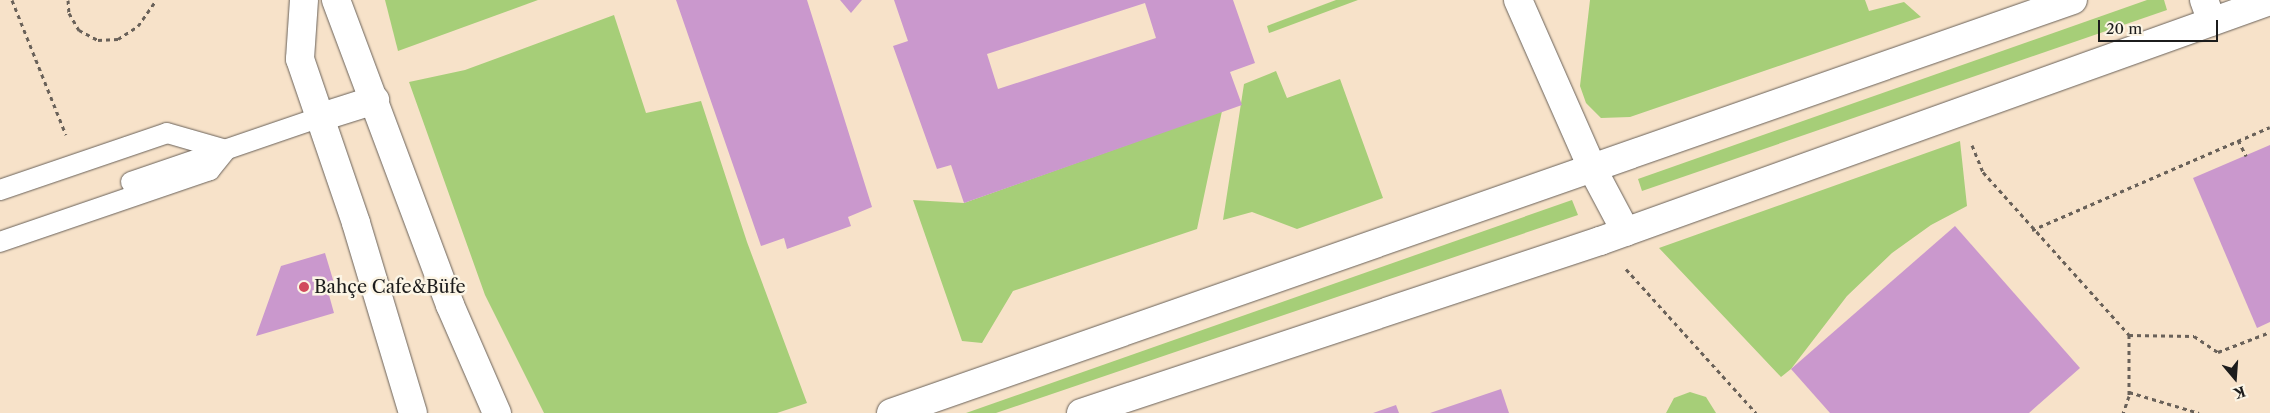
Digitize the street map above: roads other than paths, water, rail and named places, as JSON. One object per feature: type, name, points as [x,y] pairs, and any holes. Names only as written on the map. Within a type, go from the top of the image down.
[{"type":"street","points":[[304,0],[300,59],[318,118],[356,223],[413,413]]},
{"type":"street","points":[[336,0],[375,100],[450,305],[497,413]]},
{"type":"street","points":[[1518,0],[1593,170],[1626,232]]},
{"type":"street","points":[[891,413],[1593,170],[2072,0]]},
{"type":"street","points":[[1081,413],[1626,232],[1958,112],[2208,11],[2270,1]]},
{"type":"street","points":[[318,118],[375,100]]},
{"type":"lane","points":[[0,228],[318,118]]},
{"type":"lane","points":[[0,190],[167,133],[226,150]]},
{"type":"lane","points":[[0,242],[210,170],[226,150]]},
{"type":"place","name":"Bahçe Cafe&Büfe","points":[[304,287]]}]
